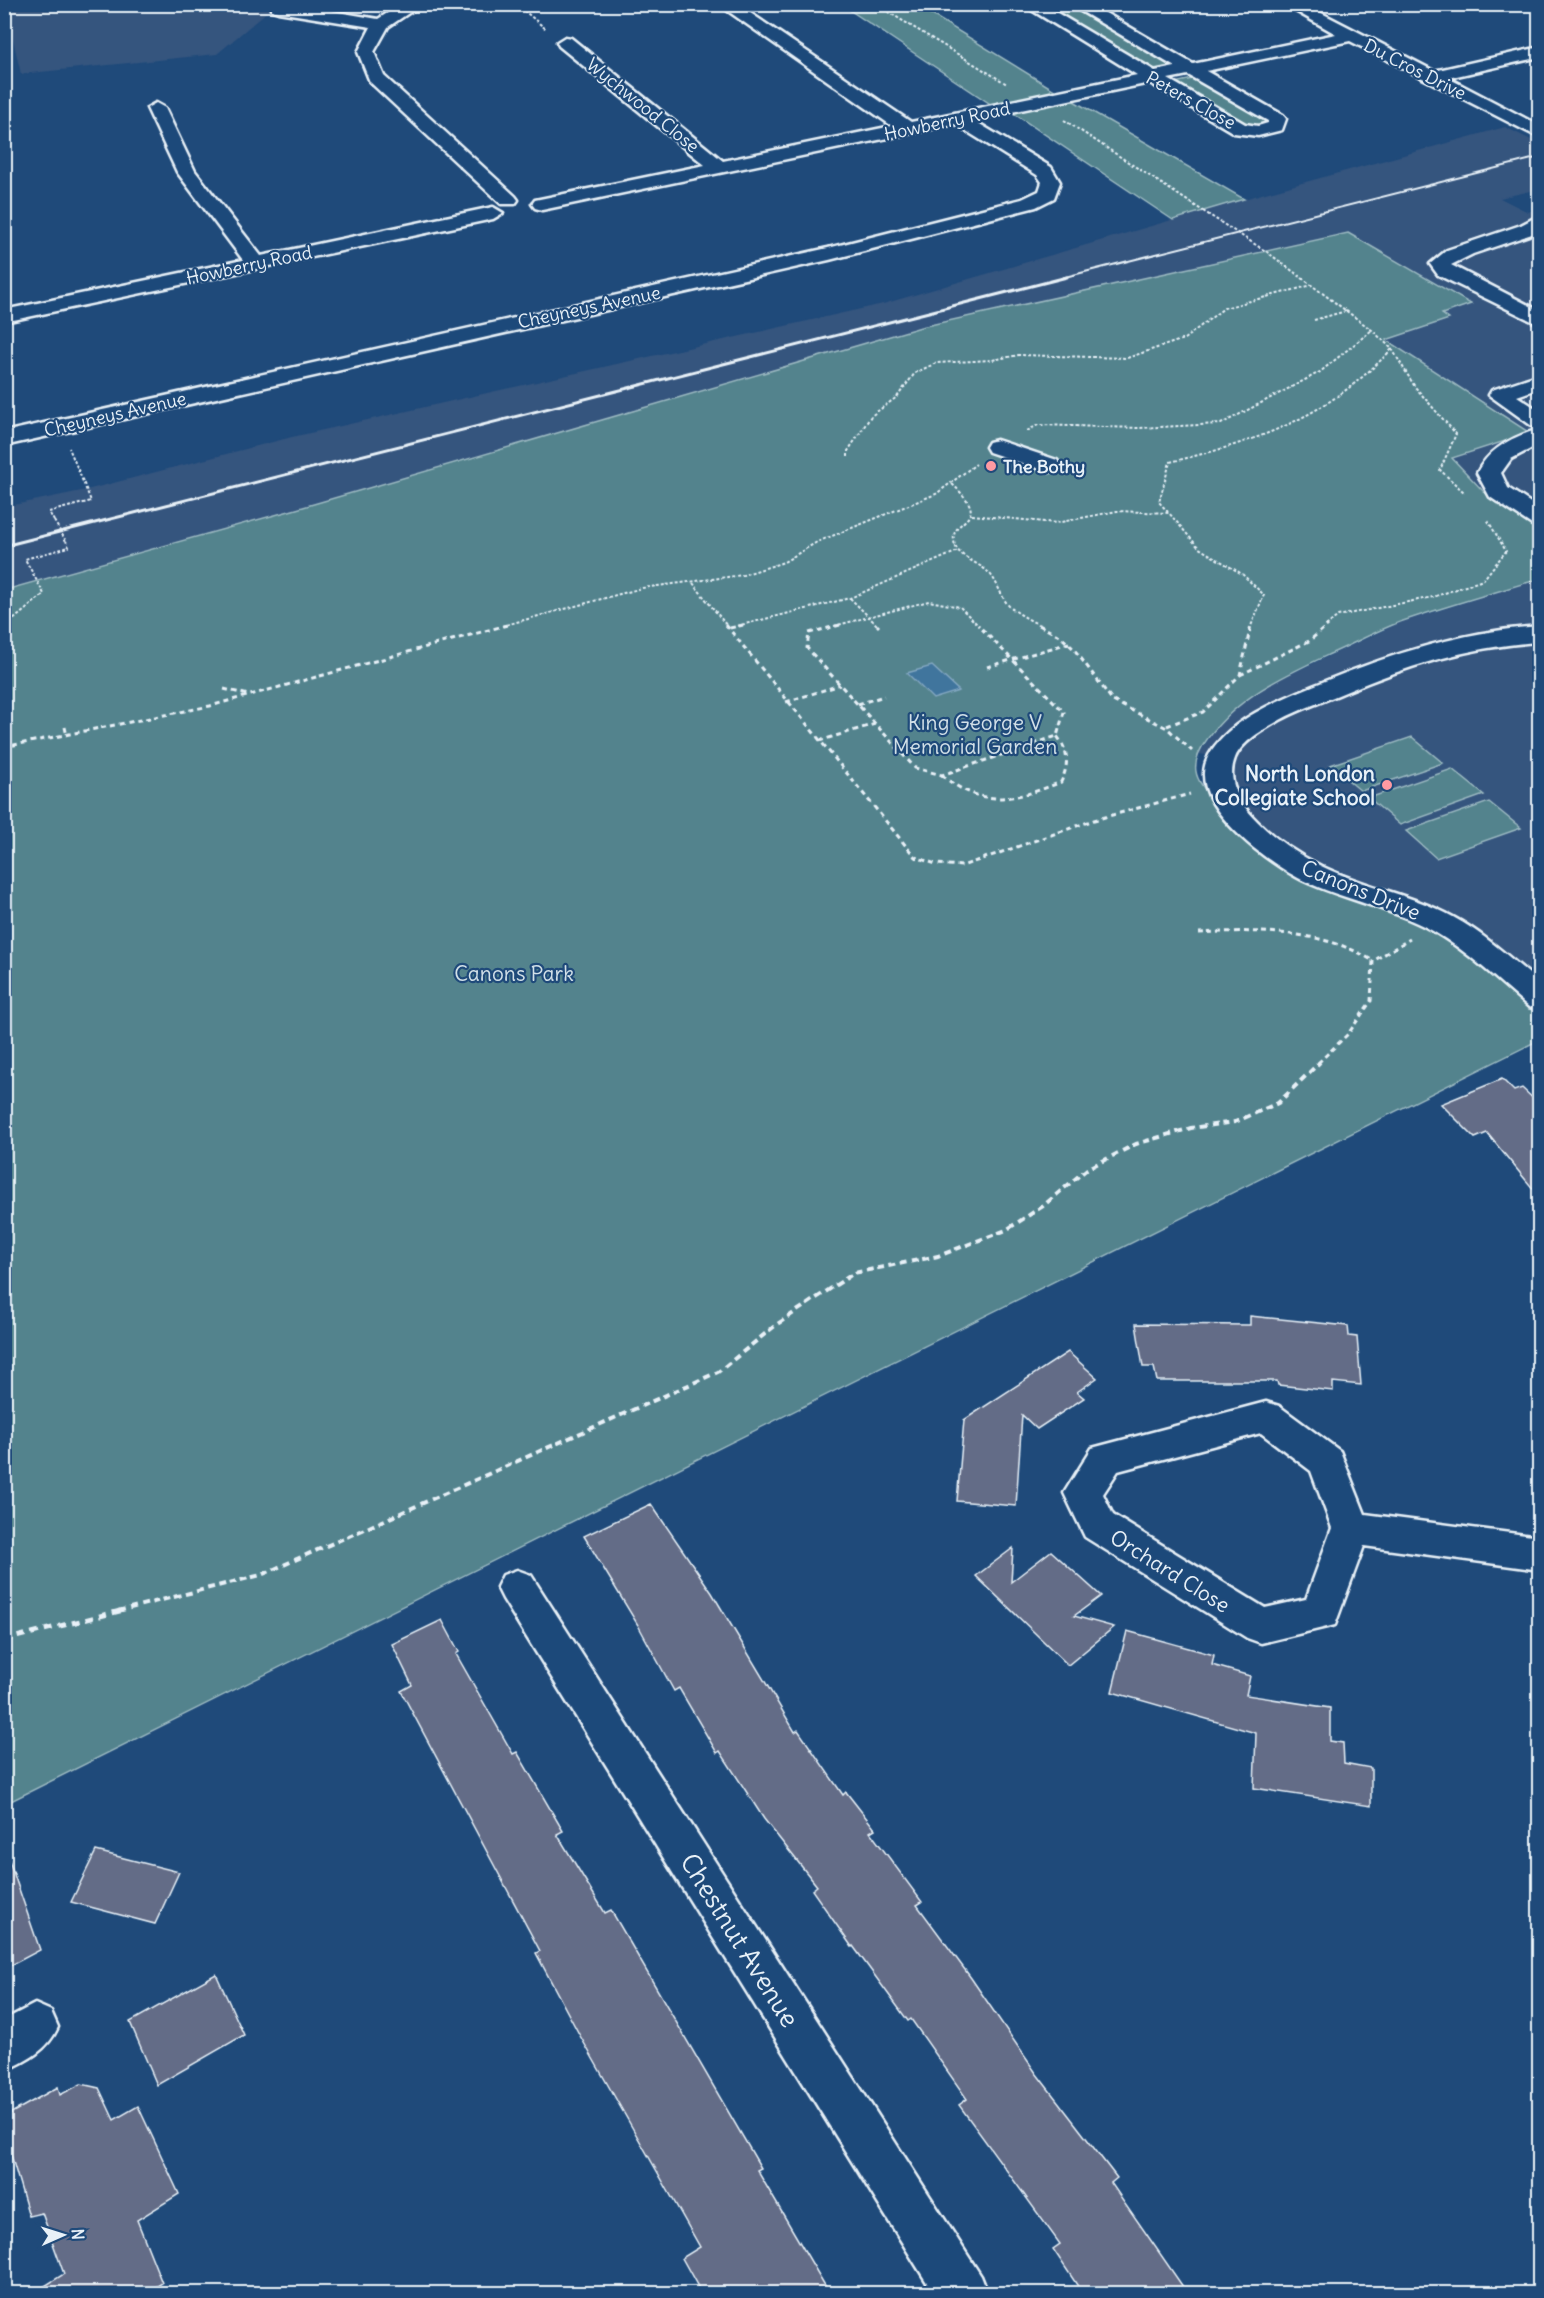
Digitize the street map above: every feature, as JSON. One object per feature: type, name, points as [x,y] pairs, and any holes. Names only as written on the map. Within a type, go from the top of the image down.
[{"type":"street","points":[[414,4],[381,24],[366,52],[376,78],[510,214],[541,215],[545,208],[542,204]]},
{"type":"street","points":[[726,4],[909,129]]},
{"type":"street","name":"Peters Close","points":[[1030,4],[1240,129],[1258,131],[1276,126],[1277,119],[1077,4]]},
{"type":"street","name":"Du Cros Drive","points":[[1291,4],[1539,133]]},
{"type":"street","points":[[278,7],[381,24]]},
{"type":"street","name":"Howberry Road","points":[[4,316],[510,214],[531,200],[542,204],[1350,36]]},
{"type":"street","name":"Wychwood Close","points":[[565,42],[721,168]]},
{"type":"street","points":[[1431,78],[1539,52]]},
{"type":"street","points":[[156,108],[186,172],[257,264]]},
{"type":"street","name":"Cheyneys Avenue","points":[[4,439],[829,254],[1029,202],[1047,194],[1051,182],[1044,171],[958,118]]},
{"type":"street","points":[[1536,316],[1444,271],[1440,264],[1443,259],[1452,254],[1537,228]]},
{"type":"street","points":[[1539,380],[1500,395],[1539,421]]},
{"type":"street","points":[[1539,436],[1501,456],[1491,465],[1489,473],[1498,492],[1539,520]]},
{"type":"street","points":[[997,447],[1049,465]]},
{"type":"street","points":[[1219,770],[1245,732],[1263,718],[1305,699],[1421,654],[1461,642],[1539,634]]},
{"type":"street","name":"Canons Drive","points":[[1219,770],[1227,802],[1241,820],[1274,851],[1311,872],[1444,925],[1539,1000]]},
{"type":"street","name":"Orchard Close","points":[[1266,1418],[1327,1462],[1352,1528],[1321,1613],[1261,1626],[1099,1526],[1083,1493],[1105,1459],[1266,1418]]},
{"type":"street","points":[[1352,1528],[1539,1554]]},
{"type":"street","name":"Chestnut Avenue","points":[[517,1587],[963,2294]]},
{"type":"path","points":[[516,4],[565,42]]},
{"type":"path","points":[[875,4],[1037,102],[1267,252],[1372,330],[1392,350],[1415,387],[1456,434],[1440,470],[1470,497]]},
{"type":"path","points":[[848,457],[848,451],[871,416],[897,397],[915,373],[936,363],[992,360],[1019,355],[1127,358],[1163,348],[1184,339],[1224,308],[1312,285]]},
{"type":"path","points":[[1314,320],[1347,310]]},
{"type":"path","points":[[4,747],[210,706],[642,588],[743,575],[784,562],[817,542],[880,519],[936,494],[952,484],[997,447],[1038,425],[1138,428],[1221,424],[1320,372],[1372,330]]},
{"type":"path","points":[[1240,675],[1251,626],[1264,595],[1242,574],[1199,548],[1159,502],[1170,462],[1246,443],[1312,413],[1372,372],[1392,350]]},
{"type":"path","points":[[4,628],[44,594],[25,559],[69,548],[49,512],[91,501],[83,490],[77,461],[57,427]]},
{"type":"path","points":[[952,484],[966,496],[973,509],[972,515],[955,533],[954,542],[958,551],[991,575],[1010,608],[1069,643],[1095,682],[1122,708],[1167,726],[1197,757],[1219,770]]},
{"type":"path","points":[[972,515],[1056,524],[1117,511],[1169,513]]},
{"type":"path","points":[[1167,726],[1203,712],[1240,675],[1309,641],[1338,615],[1433,597],[1483,579],[1506,550],[1483,513]]},
{"type":"path","points":[[730,627],[850,598],[958,551]]},
{"type":"path","points":[[693,582],[786,702],[915,857],[936,864],[962,866],[1094,820],[1219,770]]},
{"type":"path","points":[[850,598],[879,627]]},
{"type":"path","points":[[929,601],[960,608],[1064,712],[1057,736],[1067,748],[1070,764],[1061,782],[1039,792],[1010,797],[985,797],[961,791],[942,775],[915,768],[807,648],[809,633],[868,615],[929,601]]},
{"type":"path","points":[[987,668],[1069,643]]},
{"type":"path","points":[[786,702],[840,685]]},
{"type":"path","points":[[224,689],[250,695]]},
{"type":"path","points":[[858,704],[884,696]]},
{"type":"path","points":[[819,741],[875,724]]},
{"type":"path","points":[[65,727],[67,736]]},
{"type":"path","points":[[942,775],[1057,736]]},
{"type":"path","points":[[990,740],[1004,753]]},
{"type":"path","points":[[1373,961],[1396,946],[1444,925]]},
{"type":"path","points":[[1199,933],[1224,931],[1329,940],[1373,961]]},
{"type":"path","points":[[4,1641],[261,1575],[317,1552],[379,1521],[718,1372],[776,1325],[854,1273],[938,1256],[1006,1230],[1043,1206],[1087,1168],[1136,1144],[1191,1128],[1235,1122],[1278,1103],[1348,1034],[1371,1001],[1373,961]]},
{"type":"shaded area","points":[[5,5],[275,5],[217,54],[21,74]]},
{"type":"shaded area","points":[[1505,127],[1539,144],[1539,189],[1500,198],[1528,212],[1539,209],[1539,525],[1484,492],[1452,458],[1529,432],[1386,340],[1448,318],[1441,315],[1470,303],[1348,233],[921,327],[293,510],[5,590],[4,507],[86,490],[292,437],[883,304],[1244,199]]},
{"type":"shaded area","name":"North London Collegiate School","points":[[1539,579],[1539,988],[1426,906],[1296,853],[1259,822],[1239,796],[1231,774],[1231,759],[1199,754],[1222,719],[1261,688],[1399,623]]},
{"type":"shaded area","points":[[932,666],[959,691],[933,699],[907,673]]},
{"type":"green space","points":[[842,5],[916,5],[1056,91],[992,105]]},
{"type":"green space","points":[[1040,5],[1070,5],[1175,65],[1148,70]]},
{"type":"green space","points":[[1197,78],[1272,122],[1250,128],[1174,83]]},
{"type":"green space","points":[[1072,100],[1244,199],[1173,220],[1013,113]]},
{"type":"green space","name":"Canons Park","points":[[1348,233],[1471,304],[1442,314],[1449,319],[1386,340],[1530,433],[1452,458],[1484,492],[1539,525],[1539,579],[1400,622],[1279,679],[1248,699],[1220,723],[1198,755],[1196,771],[1202,785],[1216,800],[1364,901],[1444,934],[1539,1010],[1539,1040],[5,1804],[5,590],[293,510],[921,327]]},
{"type":"green space","points":[[1412,737],[1443,763],[1361,791],[1330,765]]},
{"type":"green space","points":[[1452,769],[1484,795],[1400,825],[1369,798]]},
{"type":"green space","points":[[1489,802],[1521,828],[1436,858],[1406,831]]},
{"type":"building","points":[[1502,1079],[1514,1091],[1522,1088],[1539,1104],[1539,1196],[1487,1133],[1475,1138],[1441,1104]]},
{"type":"building","points":[[1250,1316],[1348,1326],[1349,1336],[1357,1337],[1361,1385],[1333,1382],[1333,1391],[1278,1385],[1277,1381],[1157,1381],[1154,1367],[1143,1367],[1136,1324],[1250,1325]]},
{"type":"building","points":[[1068,1352],[1097,1378],[1077,1392],[1084,1398],[1037,1429],[1022,1415],[1016,1506],[957,1501],[964,1420]]},
{"type":"building","points":[[651,1504],[712,1593],[795,1732],[798,1730],[843,1795],[846,1792],[875,1829],[870,1832],[922,1902],[917,1905],[971,1978],[1036,2073],[1117,2178],[1111,2183],[1188,2294],[1083,2294],[1053,2249],[1060,2244],[959,2105],[967,2099],[911,2019],[908,2021],[812,1890],[817,1886],[764,1819],[720,1751],[717,1753],[679,1688],[674,1691],[638,1625],[584,1536]]},
{"type":"building","points":[[1013,1548],[1011,1582],[1051,1551],[1101,1596],[1074,1616],[1114,1627],[1068,1665],[976,1576]]},
{"type":"building","points":[[442,1620],[459,1652],[456,1654],[513,1754],[517,1752],[563,1831],[557,1834],[605,1913],[611,1910],[761,2168],[757,2170],[830,2294],[702,2294],[682,2258],[700,2247],[579,2034],[536,1953],[540,1951],[401,1691],[412,1685],[392,1644]]},
{"type":"building","points":[[1127,1631],[1214,1655],[1212,1665],[1250,1676],[1246,1695],[1330,1708],[1330,1741],[1343,1743],[1344,1763],[1371,1768],[1371,1806],[1254,1788],[1256,1733],[1112,1692]]},
{"type":"building","points":[[96,1851],[179,1872],[155,1924],[71,1902]]},
{"type":"building","points":[[9,1860],[40,1950],[4,1969],[4,1861]]},
{"type":"building","points":[[216,1974],[244,2035],[157,2085],[130,2022]]},
{"type":"building","points":[[81,2084],[99,2088],[114,2120],[138,2106],[179,2194],[137,2220],[162,2283],[145,2294],[32,2294],[64,2274],[42,2213],[29,2216],[4,2131],[4,2117],[58,2087],[60,2095]]},
{"type":"railway","points":[[1061,278],[1540,157]]},
{"type":"railway","points":[[4,546],[1067,277]]},
{"type":"place","name":"The Bothy","points":[[991,466]]},
{"type":"place","name":"North London Collegiate School","points":[[1387,785]]},
{"type":"park label","name":"King George V Memorial Garden","points":[[975,734]]}]
